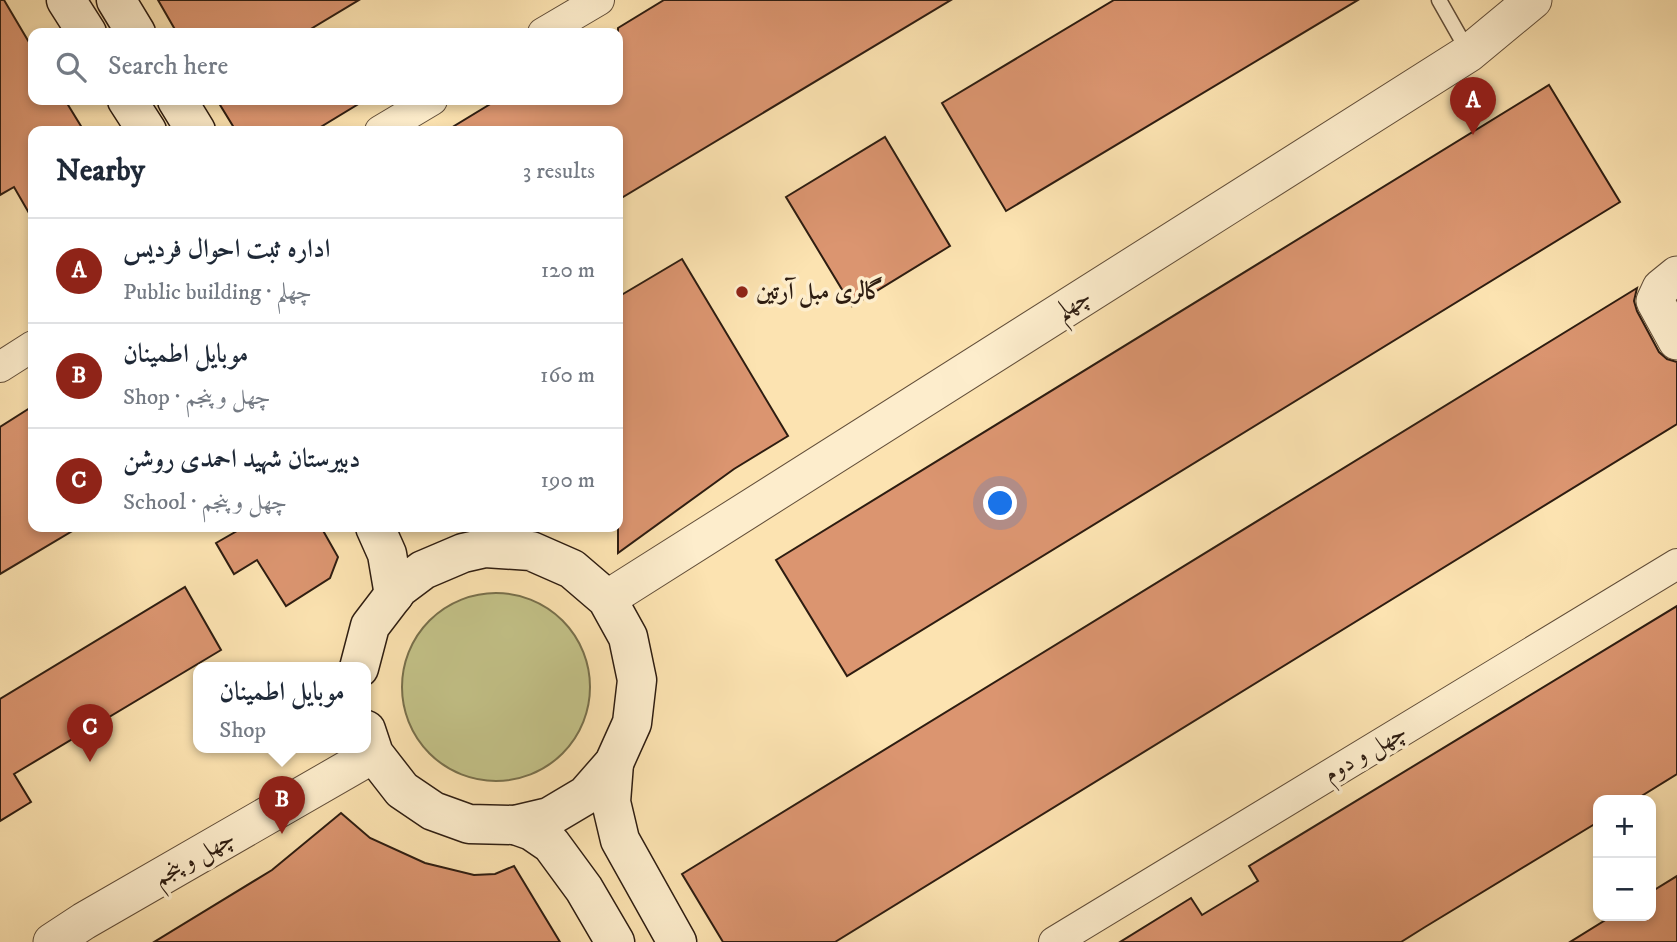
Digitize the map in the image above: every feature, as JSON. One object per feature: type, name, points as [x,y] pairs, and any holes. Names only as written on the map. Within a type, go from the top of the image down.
[{"type":"main road","points":[[66,0],[84,28]]},
{"type":"main road","points":[[116,0],[133,28]]},
{"type":"main road","points":[[130,105],[144,126]]},
{"type":"main road","points":[[180,105],[193,126]]},
{"type":"main road","points":[[377,532],[387,554],[394,595]]},
{"type":"main road","points":[[361,662],[370,626],[399,588],[423,570],[451,540],[485,548],[531,551],[572,569],[607,599],[628,637],[637,680],[632,723],[614,764],[586,795],[549,817],[515,825],[469,824],[433,811],[402,790],[371,744]]},
{"type":"main road","points":[[614,764],[611,802],[620,841],[677,942]]},
{"type":"main road","points":[[515,825],[531,831],[551,844],[584,889],[615,942]]},
{"type":"street","points":[[551,28],[599,0]]},
{"type":"street","name":"چهلم","points":[[607,599],[1469,52],[1533,0]]},
{"type":"street","points":[[388,126],[424,105]]},
{"type":"street","points":[[1677,275],[1661,288],[1655,301],[1677,341]]},
{"type":"street","points":[[0,367],[28,349]]},
{"type":"street","name":"چهل و دوم","points":[[1054,942],[1677,564]]},
{"type":"street","name":"چهل و پنجم","points":[[52,942],[352,753]]},
{"type":"lane","points":[[1438,0],[1469,52]]},
{"type":"shaded area","points":[[496,593],[514,594],[532,600],[563,620],[583,651],[589,669],[589,705],[583,723],[563,754],[532,774],[514,780],[496,781],[478,780],[460,774],[429,754],[409,723],[403,705],[402,687],[403,669],[409,651],[429,620],[460,600],[478,594]]},
{"type":"building","points":[[0,0],[4,0],[28,41],[28,105],[68,105],[81,126],[28,126],[28,211],[14,187],[0,195]]},
{"type":"building","points":[[158,0],[359,0],[312,28],[174,28]]},
{"type":"building","points":[[664,0],[951,0],[623,197],[623,126],[454,126],[489,105],[623,105],[623,28],[618,28]]},
{"type":"building","points":[[1114,0],[1358,0],[1006,211],[942,103]]},
{"type":"building","points":[[1549,85],[1620,202],[847,676],[776,560]]},
{"type":"building","points":[[220,105],[357,105],[322,126],[233,126]]},
{"type":"building","points":[[885,137],[950,246],[852,306],[786,197]]},
{"type":"building","points":[[682,259],[788,436],[734,469],[618,553],[618,532],[623,532],[623,294]]},
{"type":"building","points":[[1637,288],[1634,301],[1637,311],[1659,352],[1667,359],[1677,362],[1677,424],[835,942],[723,942],[682,874]]},
{"type":"building","points":[[28,409],[28,532],[71,532],[0,574],[0,427]]},
{"type":"building","points":[[235,532],[324,532],[338,557],[330,578],[286,606],[257,560],[234,574],[216,543]]},
{"type":"building","points":[[185,587],[221,650],[201,662],[193,662],[193,667],[14,774],[31,802],[0,821],[0,699]]},
{"type":"building","points":[[1677,606],[1677,774],[1643,795],[1593,795],[1593,825],[1401,942],[1120,942],[1191,898],[1202,915],[1258,881],[1249,866]]},
{"type":"building","points":[[341,813],[370,838],[425,863],[474,875],[495,874],[514,866],[560,942],[154,942],[272,870]]},
{"type":"building","points":[[1677,876],[1677,942],[1570,942],[1604,921],[1656,921],[1656,889]]},
{"type":"place","name":"اداره ثبت احوال فردیس","points":[[1473,135]]},
{"type":"place","name":"گالری مبل آرتین","points":[[742,292]]},
{"type":"place","name":"دبیرستان شهید احمدی روشن","points":[[90,762]]},
{"type":"place","name":"موبایل اطمینان","points":[[282,834]]}]
